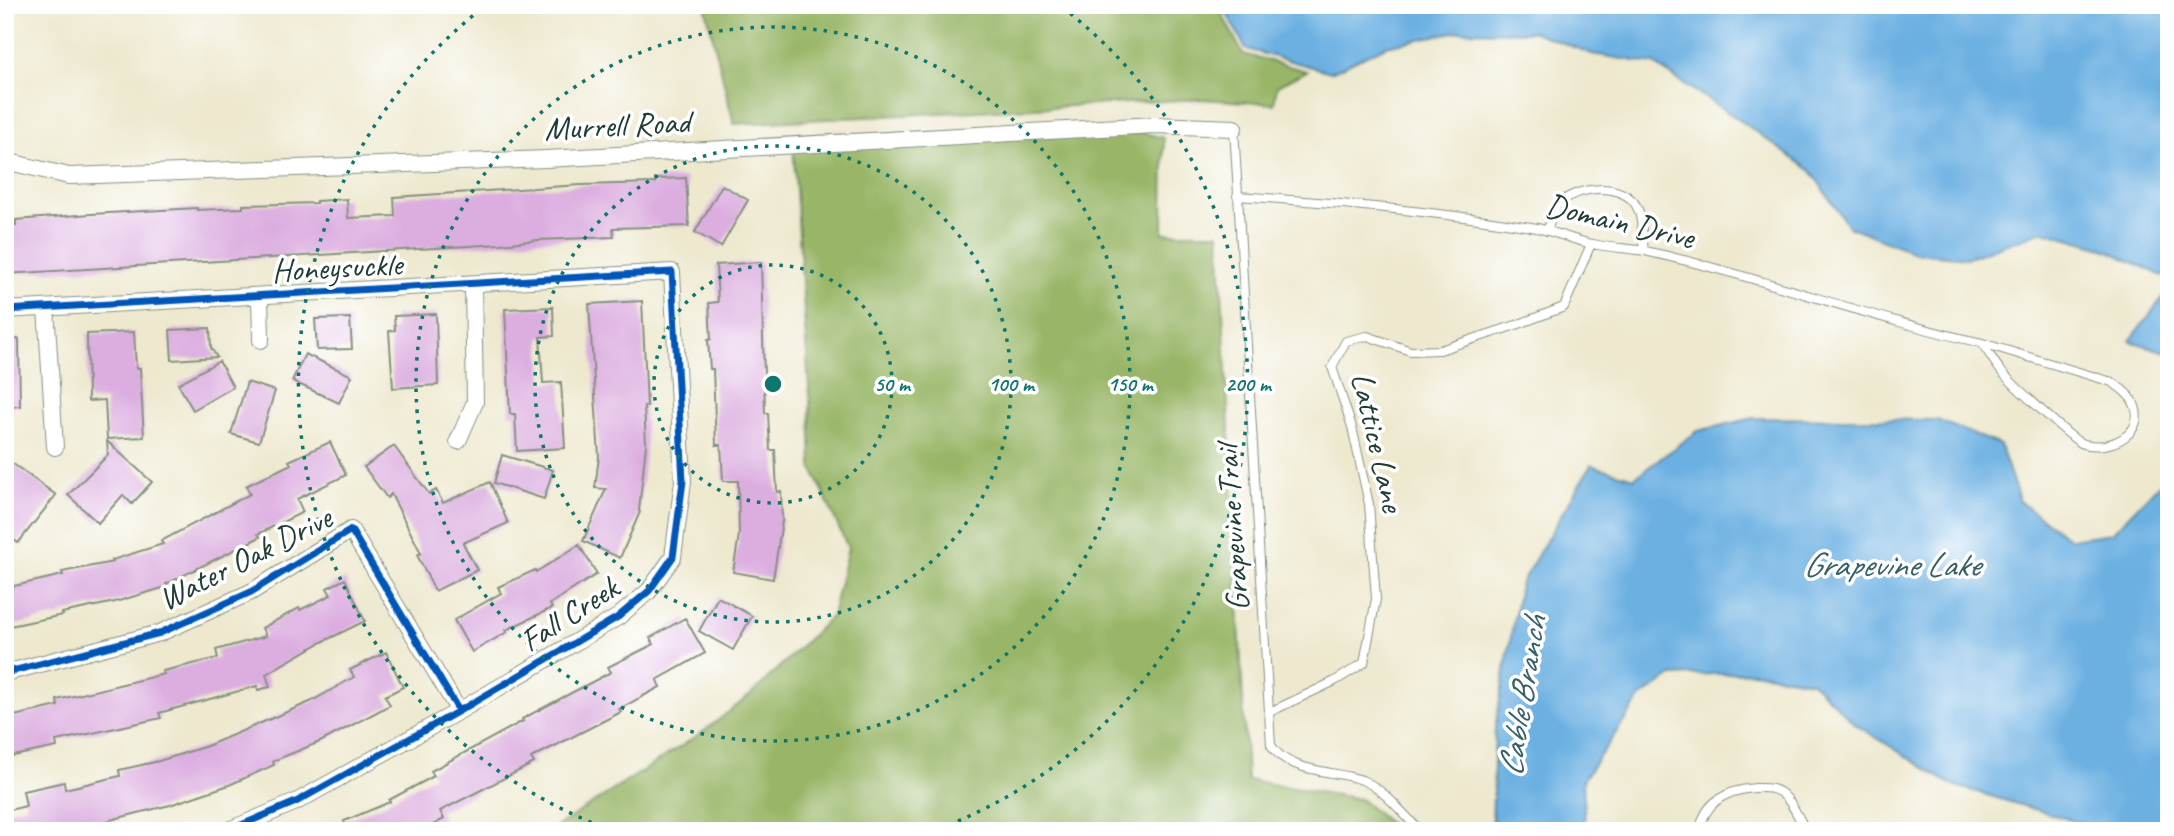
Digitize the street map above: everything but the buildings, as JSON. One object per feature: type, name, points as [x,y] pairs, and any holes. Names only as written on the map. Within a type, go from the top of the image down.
[{"type":"street","name":"Murrell Road","points":[[5,161],[69,176],[546,159],[1155,125],[1234,128]]},
{"type":"street","name":"Honeysuckle","points":[[5,310],[672,272]]},
{"type":"street","name":"Fall Creek","points":[[227,831],[296,802],[459,711],[618,617],[649,591],[673,556],[683,481],[672,272]]},
{"type":"street","points":[[458,441],[475,402],[473,284]]},
{"type":"street","points":[[260,296],[261,340]]},
{"type":"street","points":[[46,308],[55,447]]},
{"type":"street","name":"Water Oak Drive","points":[[5,673],[160,634],[251,592],[351,530],[459,711]]},
{"type":"lane","name":"Grapevine Trail","points":[[1234,128],[1271,746],[1277,755],[1297,765],[1364,781],[1392,801],[1421,831]]},
{"type":"lane","points":[[1547,231],[1557,206],[1574,193],[1610,190],[1629,197],[1638,208],[1644,251]]},
{"type":"lane","name":"Domain Drive","points":[[1237,196],[1405,209],[1547,231],[1591,244],[1644,251],[1805,294],[1937,333],[1982,344],[2112,382],[2134,402],[2136,421],[2130,432],[2117,443],[2098,447],[2078,443],[2001,372],[1982,344]]},
{"type":"lane","name":"Lattice Lane","points":[[1270,712],[1335,681],[1364,663],[1370,635],[1376,599],[1369,504],[1352,427],[1332,367],[1346,341],[1367,336],[1411,351],[1440,350],[1553,312],[1564,307],[1591,244]]},
{"type":"lane","points":[[1700,831],[1704,815],[1715,802],[1732,791],[1768,788],[1780,792],[1790,802],[1805,830]]},
{"type":"green space","points":[[705,5],[1217,5],[1243,54],[1307,71],[1277,86],[1274,104],[1201,99],[734,124]]},
{"type":"green space","points":[[1144,133],[1164,138],[1163,233],[1219,233],[1247,780],[1360,799],[1398,831],[550,831],[703,732],[753,693],[832,616],[848,548],[812,467],[793,144]]},
{"type":"water","points":[[1222,5],[2169,5],[2169,279],[2100,247],[2043,231],[1968,258],[1916,253],[1848,226],[1811,171],[1654,64],[1592,54],[1534,32],[1458,31],[1386,46],[1331,72],[1246,49]]},
{"type":"water","points":[[2169,289],[2169,353],[2130,341]]},
{"type":"water","name":"Grapevine Lake","points":[[1754,418],[1937,420],[2000,445],[2020,502],[2070,539],[2112,533],[2169,474],[2169,823],[2104,830],[1950,784],[1855,724],[1812,682],[1754,672],[1672,676],[1641,697],[1583,780],[1585,831],[1492,831],[1495,728],[1520,585],[1591,465],[1634,478],[1698,431]]},
{"type":"waterway","name":"Cable Branch","points":[[1248,831],[1272,831]]},
{"type":"cycle path","points":[[5,310],[672,272],[683,481],[673,557],[649,591],[618,617],[459,711],[296,802],[227,831]]},
{"type":"cycle path","points":[[5,673],[160,633],[251,592],[351,530],[459,711]]}]
